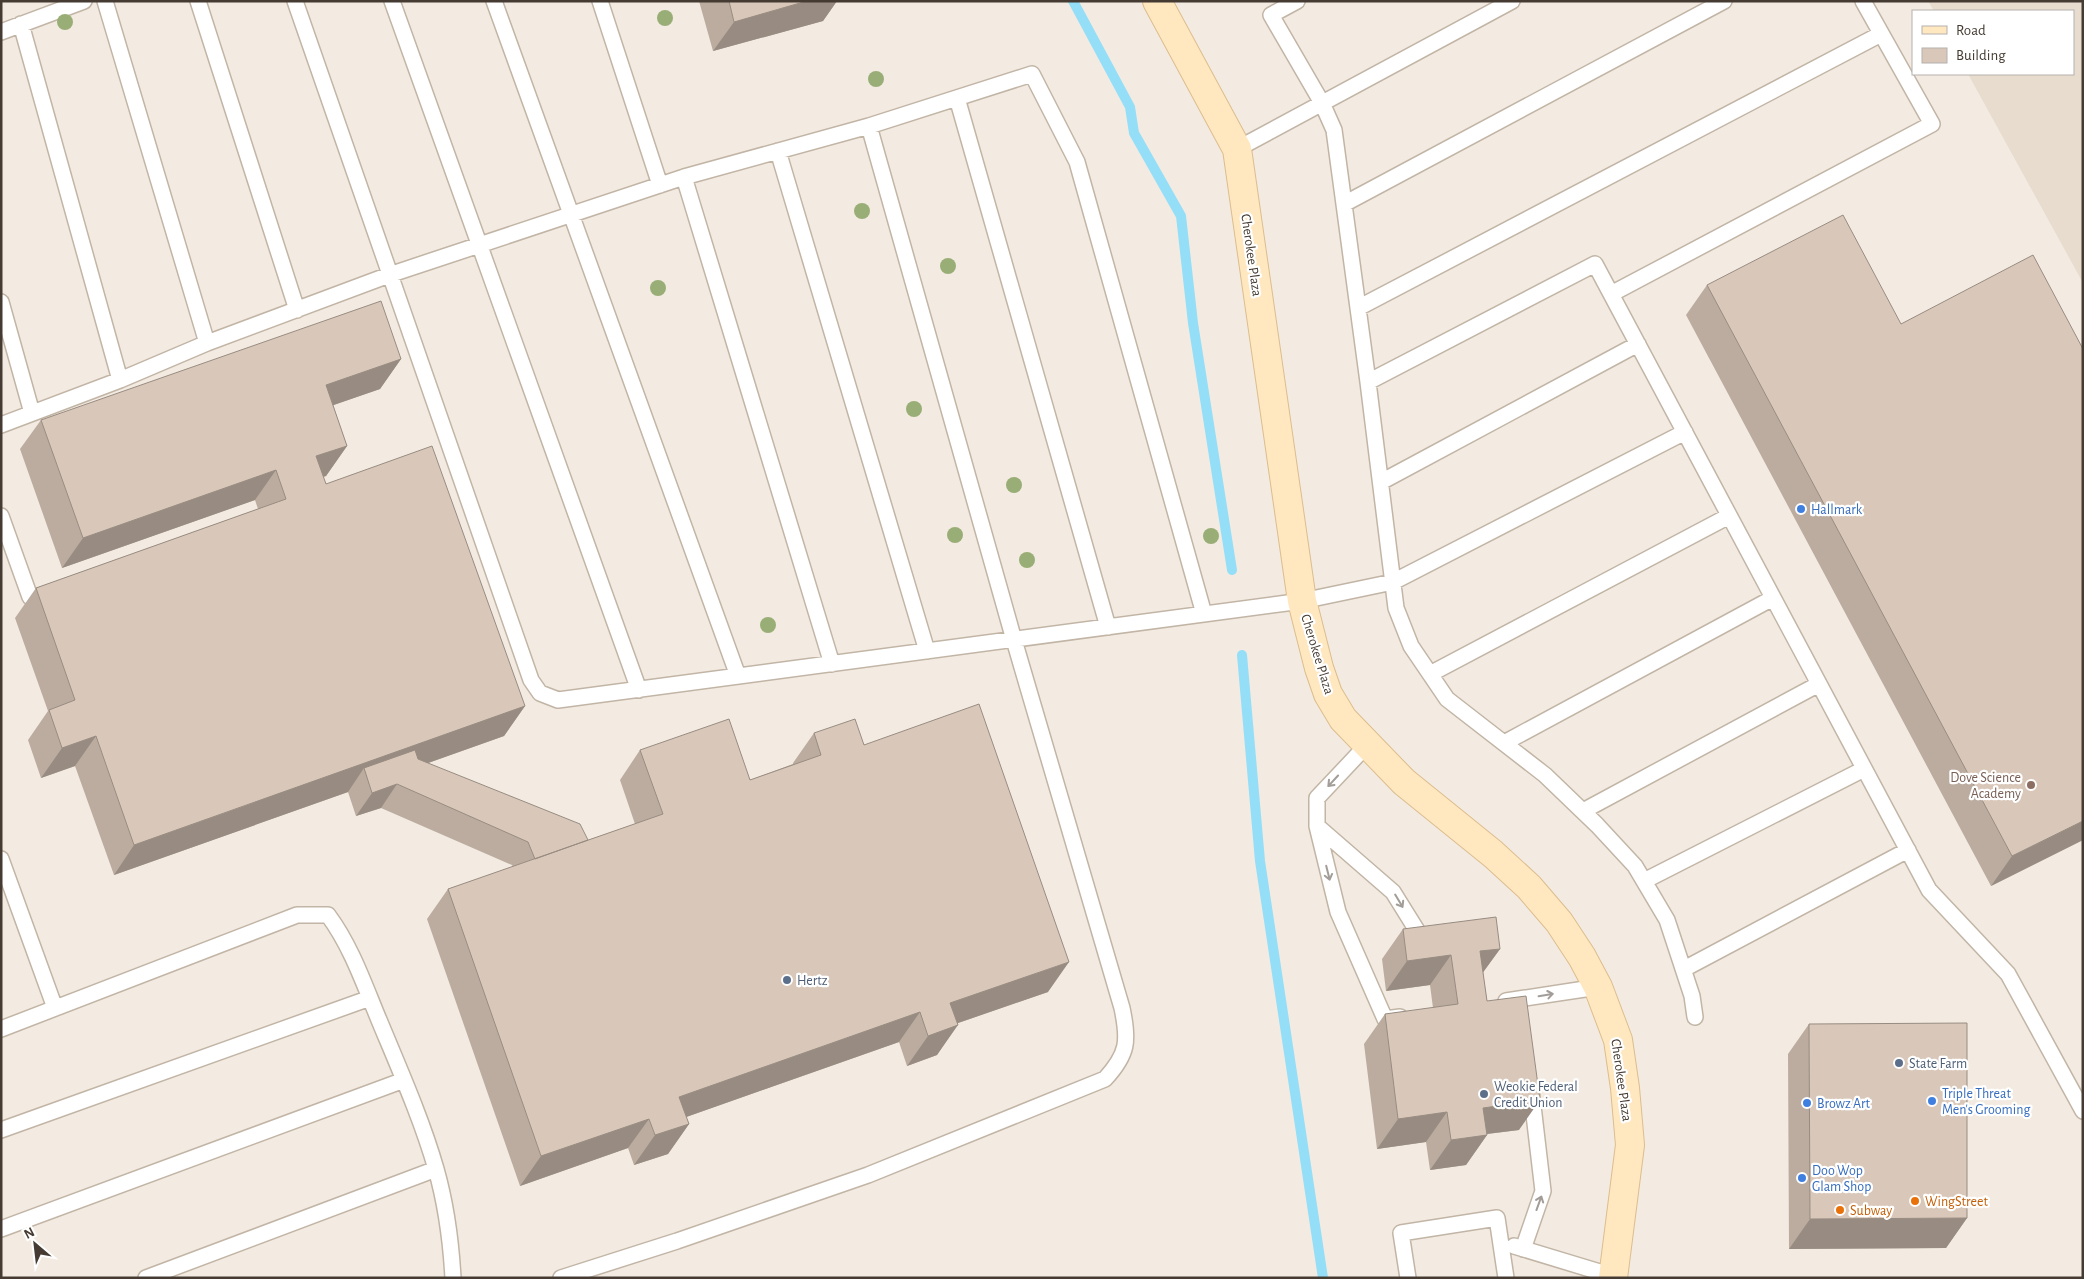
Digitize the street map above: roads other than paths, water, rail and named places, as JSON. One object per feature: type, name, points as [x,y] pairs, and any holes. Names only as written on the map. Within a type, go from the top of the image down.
[{"type":"street","name":"Cherokee Plaza","points":[[1157,1],[1237,149],[1302,601],[1319,668],[1328,694],[1343,719],[1366,746],[1404,782],[1493,854],[1528,887],[1558,922],[1582,957],[1598,987],[1618,1040],[1625,1088],[1630,1145],[1613,1277]]},
{"type":"lane","points":[[1,32],[84,1]]},
{"type":"lane","points":[[105,1],[207,343]]},
{"type":"lane","points":[[198,1],[297,310]]},
{"type":"lane","points":[[295,1],[531,680],[540,693],[558,700],[1302,601],[1393,582],[1685,432]]},
{"type":"lane","points":[[392,1],[639,690]]},
{"type":"lane","points":[[494,1],[738,676]]},
{"type":"lane","points":[[600,1],[660,185]]},
{"type":"lane","points":[[1297,1],[1271,15],[1322,103],[1334,130],[1396,608],[1411,646],[1447,699],[1545,775],[1636,866],[1667,920],[1692,996],[1695,1017]]},
{"type":"lane","points":[[1237,149],[1512,1]]},
{"type":"lane","points":[[1344,204],[1724,1]]},
{"type":"lane","points":[[1611,294],[1932,124],[1863,1]]},
{"type":"lane","points":[[21,24],[120,380]]},
{"type":"lane","points":[[1358,308],[1882,34]]},
{"type":"lane","points":[[1,425],[120,380],[207,343],[389,276],[684,177],[869,126],[1032,74],[1077,162],[1204,614]]},
{"type":"lane","points":[[958,98],[1108,627]]},
{"type":"lane","points":[[561,1278],[677,1241],[868,1175],[1105,1079],[1119,1063],[1125,1046],[1126,1027],[1122,1008],[1014,640],[869,126]]},
{"type":"lane","points":[[778,151],[927,651]]},
{"type":"lane","points":[[684,177],[832,664]]},
{"type":"lane","points":[[1368,382],[1595,264],[1929,890],[2008,974],[2083,1111]]},
{"type":"lane","points":[[1,302],[32,413]]},
{"type":"lane","points":[[1381,482],[1638,344]]},
{"type":"lane","points":[[1,516],[5,536],[30,597]]},
{"type":"lane","points":[[1430,674],[1730,516]]},
{"type":"lane","points":[[1504,744],[1774,598]]},
{"type":"lane","points":[[1583,811],[1819,684]]},
{"type":"lane","points":[[1366,746],[1317,798],[1317,826],[1338,912],[1385,1019],[1414,1015]]},
{"type":"lane","points":[[1644,881],[1864,769]]},
{"type":"lane","points":[[1317,826],[1394,892],[1430,953]]},
{"type":"lane","points":[[1684,969],[1908,850]]},
{"type":"lane","points":[[1,859],[55,1008]]},
{"type":"lane","points":[[1,1029],[297,915],[328,915],[342,933],[370,998],[404,1080],[436,1169],[451,1245],[453,1278]]},
{"type":"lane","points":[[1491,1003],[1598,987]]},
{"type":"lane","points":[[1,1130],[370,998]]},
{"type":"lane","points":[[1519,999],[1522,1018]]},
{"type":"lane","points":[[1522,1249],[1543,1191],[1529,1076]]},
{"type":"lane","points":[[1,1229],[404,1080]]},
{"type":"lane","points":[[146,1278],[436,1169]]},
{"type":"lane","points":[[1408,1278],[1401,1233],[1497,1218],[1506,1278]]},
{"type":"lane","points":[[1500,1242],[1613,1277]]},
{"type":"waterway","points":[[1073,1],[1130,107],[1134,133],[1181,216],[1193,323],[1232,570]]},
{"type":"waterway","points":[[1242,655],[1260,861],[1323,1278]]},
{"type":"place","name":"Hallmark","points":[[1801,509]]},
{"type":"place","name":"Dove Science Academy","points":[[2031,785]]},
{"type":"place","name":"Hertz","points":[[787,980]]},
{"type":"place","name":"State Farm","points":[[1899,1063]]},
{"type":"place","name":"Weokie Federal Credit Union","points":[[1484,1094]]},
{"type":"place","name":"Triple Threat Men's Grooming","points":[[1932,1101]]},
{"type":"place","name":"Browz Art","points":[[1807,1103]]},
{"type":"place","name":"Doo Wop Glam Shop","points":[[1802,1178]]},
{"type":"place","name":"WingStreet","points":[[1915,1201]]},
{"type":"place","name":"Subway","points":[[1840,1210]]}]
